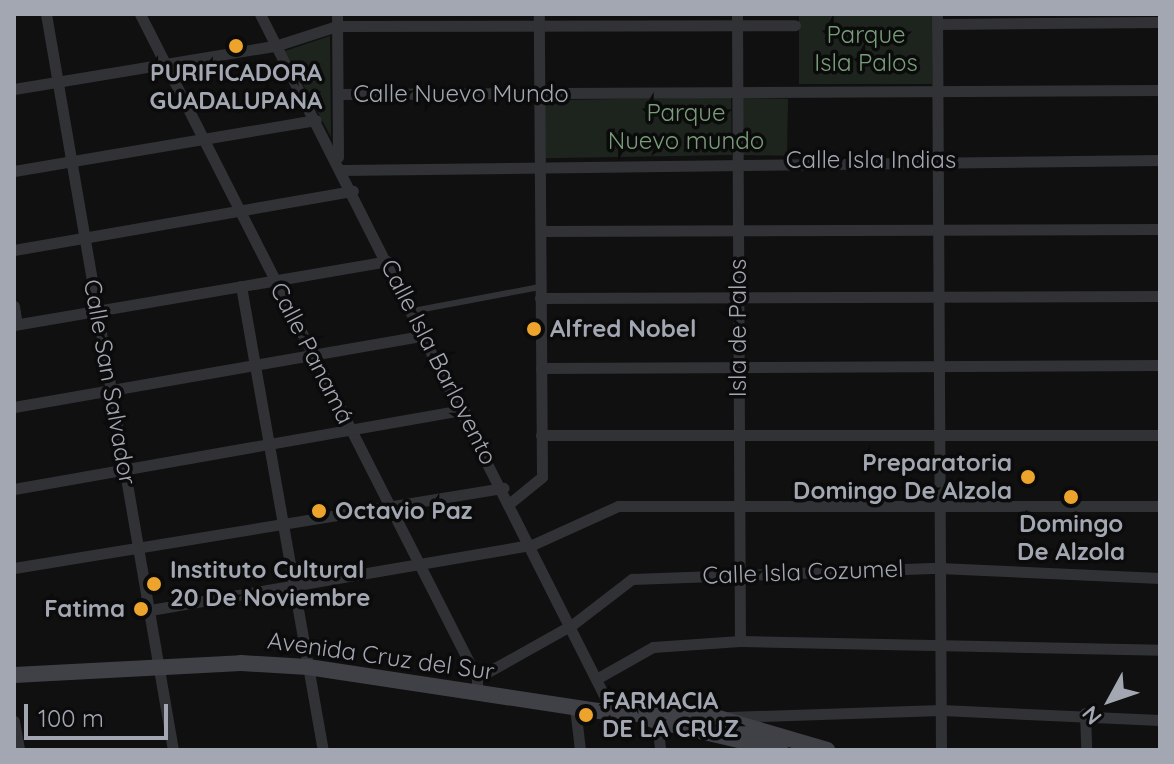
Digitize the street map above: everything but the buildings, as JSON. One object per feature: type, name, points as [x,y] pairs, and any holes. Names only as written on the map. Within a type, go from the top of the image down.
[{"type":"main road","name":"Avenida Cruz del Sur","points":[[14,675],[159,666],[308,667],[477,685],[613,713],[653,717],[715,717],[827,750]]},
{"type":"main road","name":"Avenida Cruz del Sur","points":[[653,717],[781,750]]},
{"type":"street","name":"Calle San Salvador","points":[[46,14],[173,750]]},
{"type":"street","name":"Calle Panamá","points":[[140,14],[420,564],[477,685]]},
{"type":"street","name":"Calle Isla Barlovento","points":[[260,14],[464,410],[613,713]]},
{"type":"street","points":[[941,750],[937,19],[1160,22]]},
{"type":"street","points":[[14,89],[275,46],[337,20],[737,20],[795,25]]},
{"type":"street","points":[[337,20],[340,166]]},
{"type":"street","points":[[510,503],[541,480],[539,20]]},
{"type":"street","name":"Isla de Palos","points":[[737,20],[740,641]]},
{"type":"street","name":"Calle Nuevo Mundo","points":[[338,94],[1160,90]]},
{"type":"street","points":[[14,171],[316,120]]},
{"type":"street","name":"Calle Isla Indias","points":[[340,166],[737,160],[1160,160]]},
{"type":"street","points":[[14,250],[353,191]]},
{"type":"street","points":[[541,231],[1160,229]]},
{"type":"street","points":[[14,306],[16,325],[388,261]]},
{"type":"street","points":[[241,286],[323,750]]},
{"type":"street","points":[[540,292],[738,296],[939,293],[1160,296]]},
{"type":"street","points":[[14,407],[425,335]]},
{"type":"street","points":[[541,368],[1160,365]]},
{"type":"street","points":[[14,489],[464,410]]},
{"type":"street","points":[[541,435],[1160,435]]},
{"type":"street","points":[[14,568],[389,503],[503,488]]},
{"type":"street","points":[[150,610],[532,545],[618,506],[1160,506]]},
{"type":"street","name":"Calle Isla Cozumel","points":[[477,685],[572,625],[626,580],[740,573],[939,568],[1160,578]]},
{"type":"street","points":[[598,678],[653,647],[740,641],[940,641],[1160,650]]},
{"type":"street","points":[[575,707],[580,750]]},
{"type":"street","points":[[715,717],[941,710],[1085,713],[1160,720]]},
{"type":"street","points":[[1085,713],[1086,750]]},
{"type":"street","points":[[653,717],[660,750]]},
{"type":"street","points":[[14,721],[19,750]]},
{"type":"lane","points":[[413,311],[540,292]]},
{"type":"green space","name":"Parque Isla Palos","points":[[799,14],[932,14],[932,84],[799,84]]},
{"type":"green space","points":[[330,36],[331,137],[285,51]]},
{"type":"green space","name":"Parque Nuevo mundo","points":[[731,97],[732,155],[545,158],[544,100]]},
{"type":"green space","points":[[743,98],[788,99],[787,156],[742,155]]},
{"type":"place","name":"PURIFICADORA GUADALUPANA","points":[[236,46]]},
{"type":"place","name":"Alfred Nobel","points":[[534,329]]},
{"type":"place","name":"Preparatoria Domingo De Alzola","points":[[1028,477]]},
{"type":"place","name":"Domingo De Alzola","points":[[1071,497]]},
{"type":"place","name":"Octavio Paz","points":[[319,511]]},
{"type":"place","name":"Instituto Cultural 20 De Noviembre","points":[[154,584]]},
{"type":"place","name":"Fatima","points":[[141,609]]},
{"type":"place","name":"FARMACIA DE LA CRUZ","points":[[586,715]]}]
